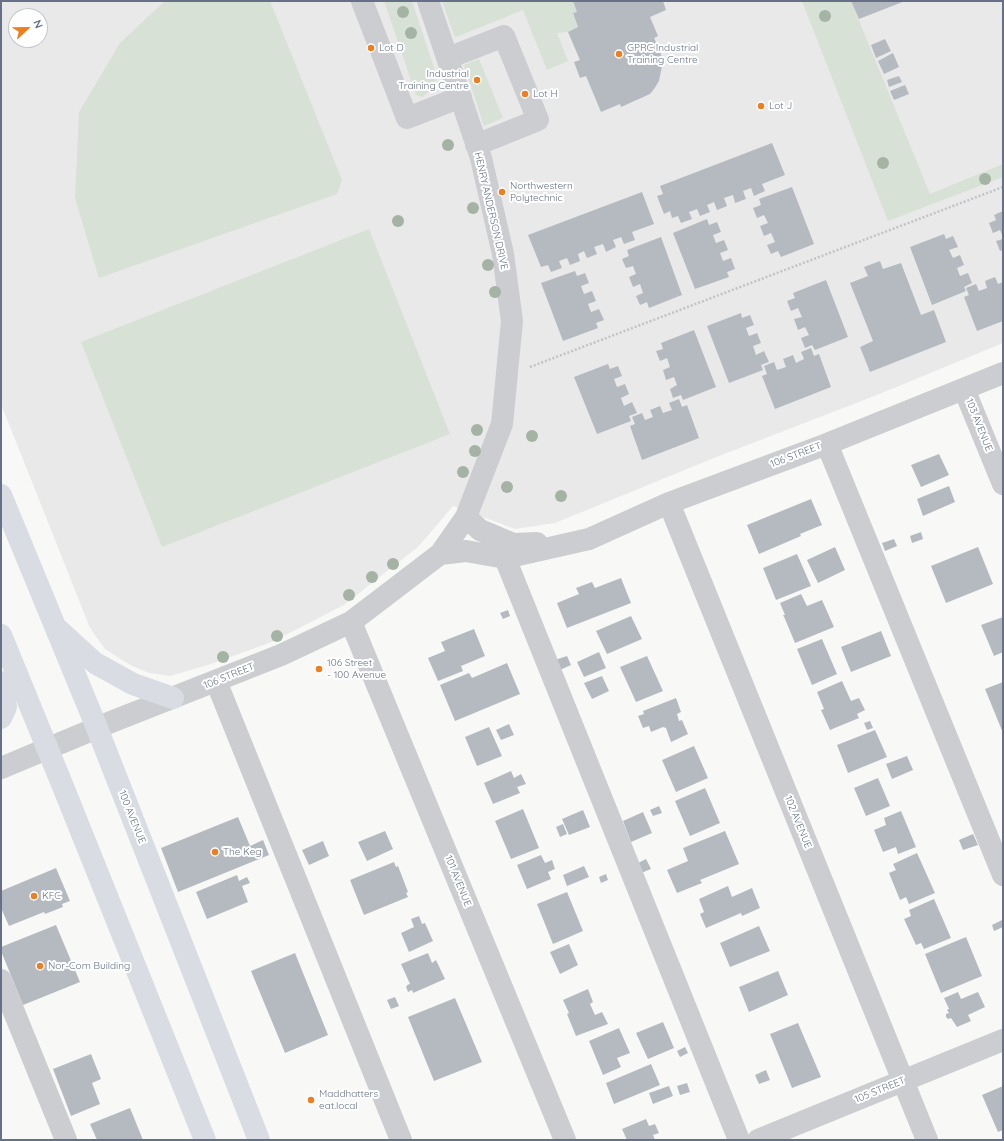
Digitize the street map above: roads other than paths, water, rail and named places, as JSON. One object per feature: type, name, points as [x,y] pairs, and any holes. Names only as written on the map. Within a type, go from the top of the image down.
[{"type":"main road","name":"100 AVENUE","points":[[1,496],[97,728],[259,1140]]},
{"type":"main road","points":[[55,627],[95,663],[133,684],[173,698]]},
{"type":"main road","points":[[1,635],[48,748],[205,1140]]},
{"type":"main road","points":[[1,682],[6,707],[1,718]]},
{"type":"street","points":[[362,1],[407,118],[461,97]]},
{"type":"street","name":"HENRY ANDERSON DRIVE","points":[[428,1],[480,158],[503,254],[512,321],[502,424],[466,517]]},
{"type":"street","points":[[448,58],[504,36],[538,120],[476,145]]},
{"type":"street","name":"106 STREET","points":[[440,554],[466,551],[505,558],[589,539],[668,503],[827,444],[1003,373]]},
{"type":"street","name":"103 AVENUE","points":[[964,389],[1003,484]]},
{"type":"street","points":[[827,444],[1003,875]]},
{"type":"street","name":"102 AVENUE","points":[[668,503],[927,1140]]},
{"type":"street","name":"106 STREET","points":[[1,768],[281,655],[351,622],[440,554],[466,517],[480,530],[514,544],[589,539]]},
{"type":"street","points":[[505,558],[739,1140]]},
{"type":"street","name":"101 AVENUE","points":[[351,622],[565,1140]]},
{"type":"street","points":[[216,681],[401,1140]]},
{"type":"street","points":[[1,980],[66,1140]]},
{"type":"street","name":"105 STREET","points":[[758,1140],[1003,1040]]},
{"type":"place","name":"Lot D","points":[[371,48]]},
{"type":"place","name":"GPRC Industrial Training Centre","points":[[619,54]]},
{"type":"place","name":"Industrial Training Centre","points":[[477,80]]},
{"type":"place","name":"Lot H","points":[[525,94]]},
{"type":"place","name":"Lot J","points":[[761,106]]},
{"type":"place","name":"Northwestern Polytechnic","points":[[502,192]]},
{"type":"place","name":"106 Street - 100 Avenue","points":[[319,669]]},
{"type":"place","name":"The Keg","points":[[215,852]]},
{"type":"place","name":"KFC","points":[[34,896]]},
{"type":"place","name":"Nor-Com Building","points":[[40,966]]},
{"type":"place","name":"Maddhatters eat.local","points":[[311,1100]]}]
